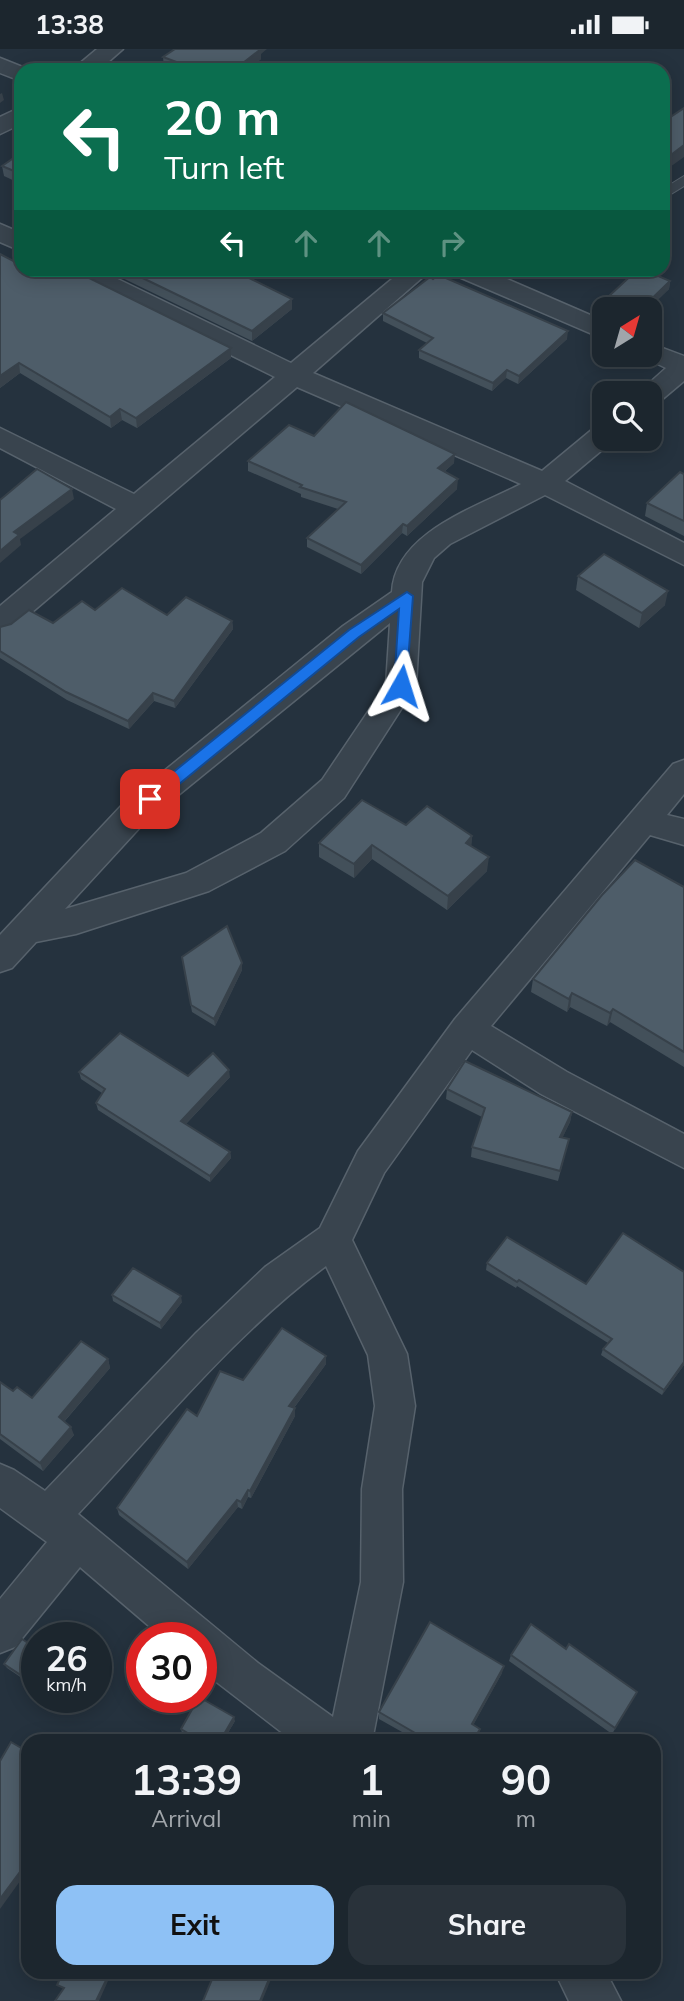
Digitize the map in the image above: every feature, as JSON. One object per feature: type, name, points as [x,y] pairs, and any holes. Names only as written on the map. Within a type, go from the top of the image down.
[{"type":"street","points":[[93,63],[112,49]]},
{"type":"street","points":[[92,277],[293,375],[545,483],[684,555]]},
{"type":"street","points":[[0,622],[410,277]]},
{"type":"street","points":[[479,277],[592,326]]},
{"type":"street","points":[[662,357],[684,366],[662,385]]},
{"type":"street","points":[[0,437],[136,507]]},
{"type":"street","points":[[26,930],[76,921],[197,882],[273,842],[333,789],[401,686],[407,582],[422,552],[440,537],[545,483],[592,444]]},
{"type":"street","points":[[0,958],[133,814],[354,634],[407,596]]},
{"type":"street","points":[[0,1632],[63,1527],[220,1336],[279,1279],[333,1240],[371,1162],[467,1029],[684,772]]},
{"type":"street","points":[[643,821],[684,832]]},
{"type":"street","points":[[467,1029],[554,1083],[684,1152]]},
{"type":"street","points":[[333,1240],[387,1355],[395,1406],[382,1489],[382,1582],[351,1734]]},
{"type":"street","points":[[0,1484],[63,1527],[177,1622]]},
{"type":"street","points":[[217,1656],[319,1734]]},
{"type":"street","points":[[583,1979],[597,2001]]},
{"type":"building","points":[[175,49],[261,49],[243,63],[179,63],[163,57]]},
{"type":"building","points":[[684,108],[684,145],[670,156],[670,117]]},
{"type":"building","points":[[14,158],[14,171],[2,166]]},
{"type":"building","points":[[0,254],[14,261],[14,277],[87,277],[231,348],[136,418],[120,409],[110,417],[19,363],[0,376]]},
{"type":"building","points":[[141,277],[247,277],[292,299],[252,331]]},
{"type":"building","points":[[430,277],[444,277],[568,331],[519,376],[507,370],[493,383],[419,350],[433,338],[383,313]]},
{"type":"building","points":[[629,277],[661,277],[670,281],[653,297],[608,297]]},
{"type":"building","points":[[346,402],[455,454],[438,468],[458,479],[407,526],[403,524],[361,565],[307,538],[346,502],[300,487],[302,485],[248,461],[289,425],[314,436]]},
{"type":"building","points":[[37,469],[72,489],[14,532],[19,535],[0,551],[0,500]]},
{"type":"building","points":[[680,472],[684,474],[684,521],[647,503]]},
{"type":"building","points":[[604,554],[668,591],[642,613],[578,576]]},
{"type":"building","points":[[122,588],[167,615],[186,597],[232,621],[174,701],[153,693],[128,721],[66,692],[0,651],[0,627],[11,624],[29,610],[53,623],[82,601],[95,610]]},
{"type":"building","points":[[362,800],[406,825],[427,806],[472,836],[466,843],[489,857],[448,896],[372,845],[354,864],[319,843]]},
{"type":"building","points":[[635,860],[684,887],[684,1052],[613,1009],[610,1013],[572,993],[569,999],[533,979],[602,895]]},
{"type":"building","points":[[227,926],[242,963],[214,1019],[191,1005],[182,957]]},
{"type":"building","points":[[120,1033],[188,1076],[213,1053],[229,1070],[181,1121],[230,1152],[210,1176],[96,1103],[105,1089],[79,1072]]},
{"type":"building","points":[[465,1061],[572,1112],[560,1137],[569,1139],[560,1171],[472,1147],[485,1108],[447,1089]]},
{"type":"building","points":[[623,1233],[684,1272],[684,1362],[664,1390],[603,1349],[612,1339],[487,1263],[507,1237],[586,1284]]},
{"type":"building","points":[[133,1268],[181,1296],[160,1323],[112,1295]]},
{"type":"building","points":[[282,1328],[326,1356],[289,1406],[295,1408],[250,1491],[248,1490],[241,1502],[237,1500],[187,1562],[117,1508],[187,1409],[197,1416],[220,1371],[243,1380]]},
{"type":"building","points":[[81,1341],[108,1359],[59,1417],[71,1427],[40,1463],[0,1434],[0,1382],[13,1391],[17,1387],[32,1398]]},
{"type":"building","points":[[430,1622],[504,1666],[472,1724],[480,1729],[477,1734],[417,1734],[379,1712]]},
{"type":"building","points":[[531,1624],[566,1649],[569,1644],[637,1692],[615,1728],[511,1655]]},
{"type":"building","points":[[21,1640],[21,1675],[4,1664]]},
{"type":"building","points":[[217,1707],[234,1717],[224,1734],[189,1734],[181,1729],[190,1713],[217,1713]]},
{"type":"building","points":[[11,1742],[21,1748],[21,1870],[0,1899],[0,1761]]},
{"type":"building","points":[[60,1979],[107,1979],[96,2001],[55,2001],[64,1988],[57,1985]]},
{"type":"building","points":[[212,1979],[269,1979],[260,2001],[203,2001]]},
{"type":"route","points":[[150,799],[354,634],[407,596],[401,686]]}]
